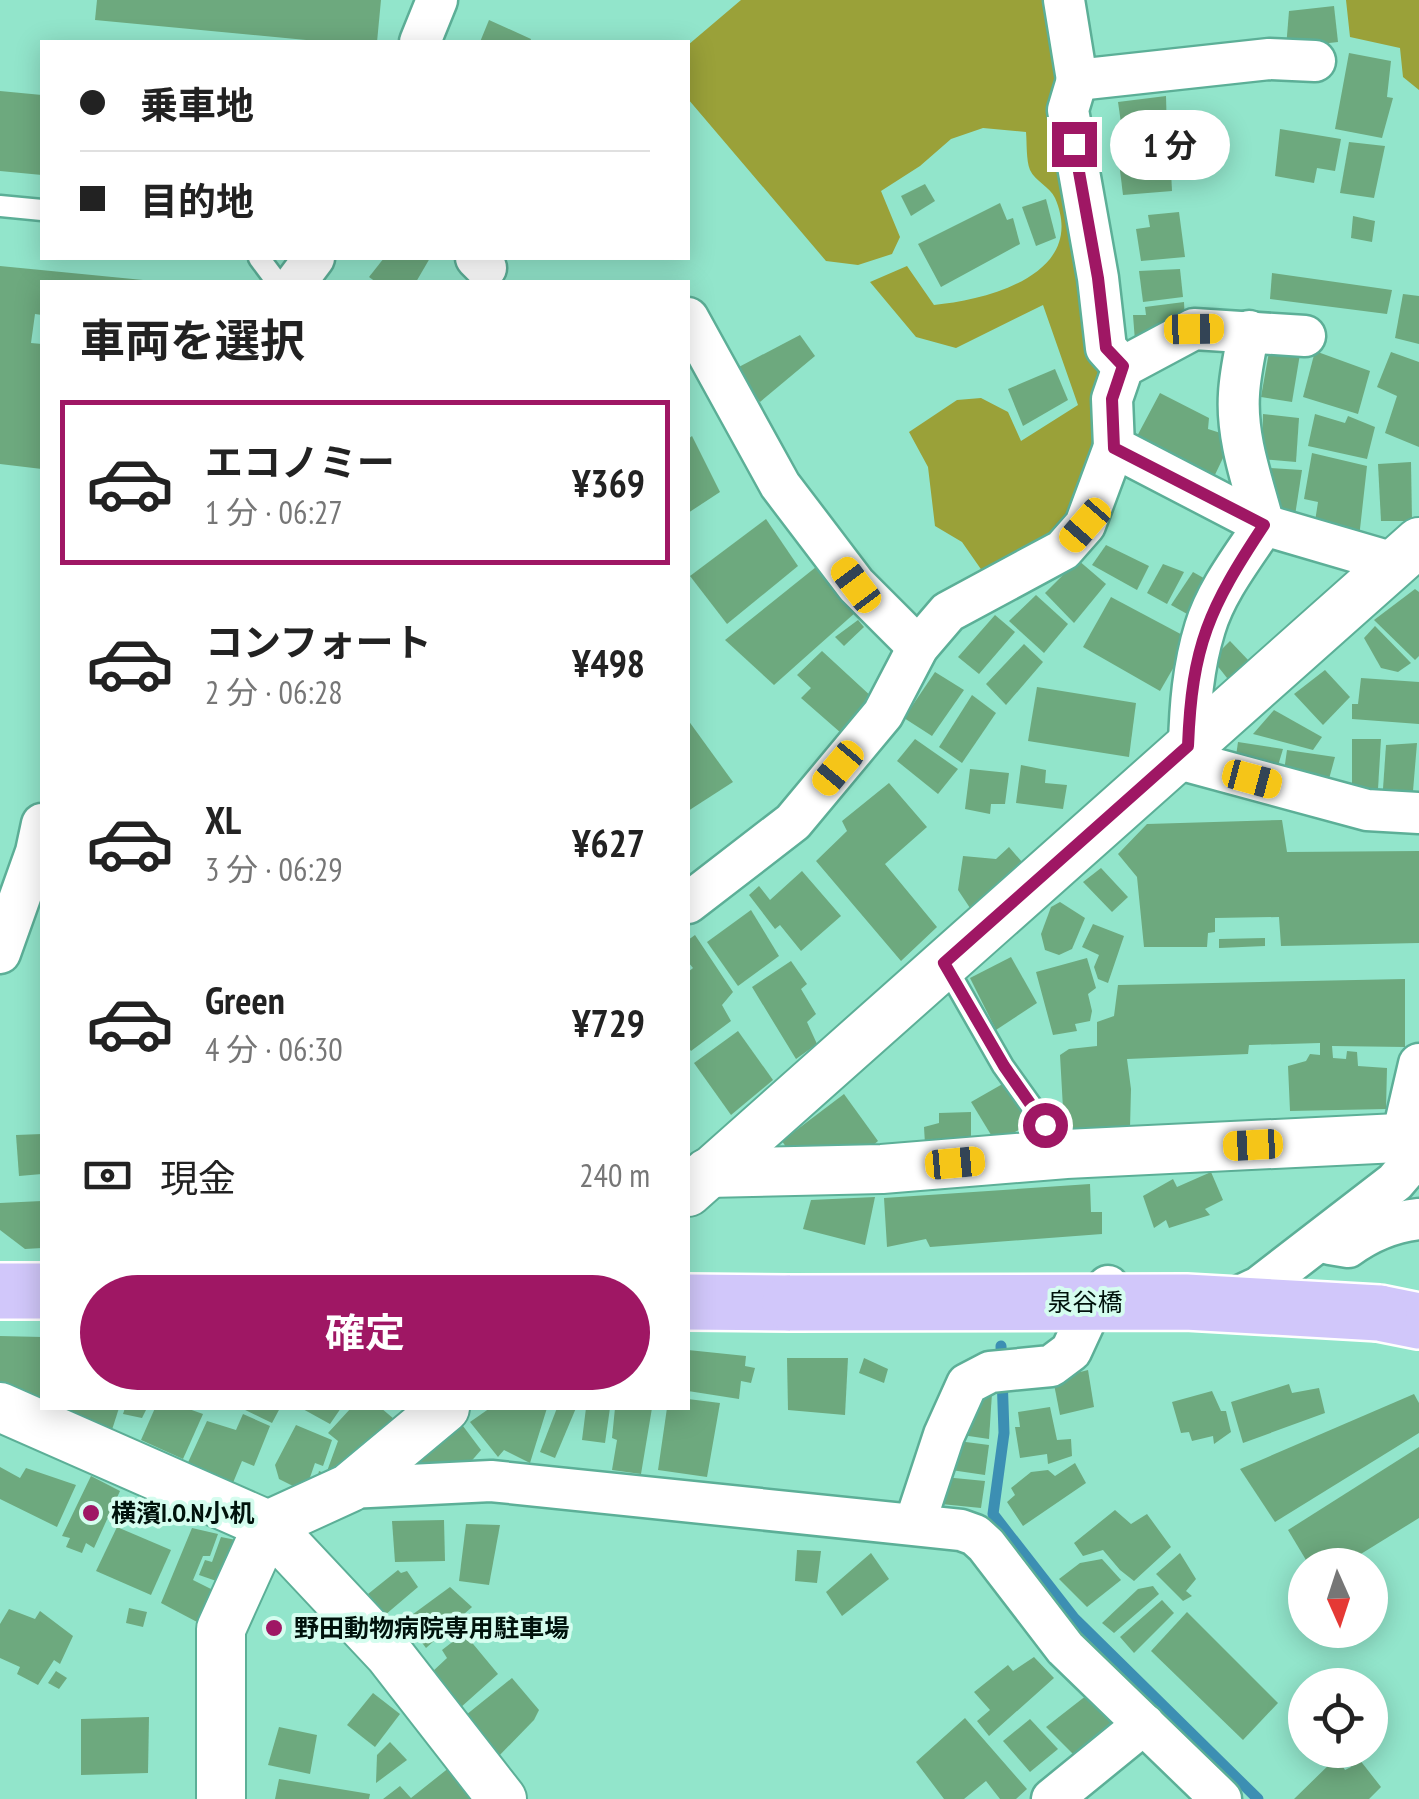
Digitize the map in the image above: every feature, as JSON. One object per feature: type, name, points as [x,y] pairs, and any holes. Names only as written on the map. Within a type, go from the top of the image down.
[{"type":"main road","points":[[0,1291],[40,1291]]},
{"type":"main road","name":"泉谷橋","points":[[690,1302],[1186,1302],[1399,1317]]},
{"type":"street","points":[[421,40],[437,0]]},
{"type":"street","points":[[1064,0],[1077,80],[1068,110],[1098,278],[1106,348],[1123,366]]},
{"type":"street","points":[[1077,80],[1269,59],[1315,61]]},
{"type":"street","points":[[690,322],[780,485],[856,585],[918,648]]},
{"type":"street","points":[[690,901],[793,822],[883,714],[918,648],[948,612],[1063,550],[1085,525],[1114,448],[1112,399],[1123,366],[1194,329],[1304,336]]},
{"type":"street","points":[[1182,752],[1190,691],[1205,626],[1264,525],[1239,414],[1238,395],[1249,331]]},
{"type":"street","points":[[1114,448],[1264,525],[1407,552]]},
{"type":"street","points":[[694,1178],[944,963],[1407,552]]},
{"type":"street","points":[[1182,752],[1368,810],[1419,813]]},
{"type":"street","points":[[0,953],[40,833]]},
{"type":"street","points":[[915,1523],[944,1435],[968,1384],[1004,1370],[1051,1366],[1070,1351],[1089,1312],[1114,1278],[1137,1280],[1171,1312],[1210,1311],[1259,1287],[1395,1182],[1412,1160],[1419,1064]]},
{"type":"street","points":[[694,1178],[882,1169],[1066,1154],[1413,1140]]},
{"type":"street","points":[[1318,1241],[1348,1248],[1366,1234],[1419,1219]]},
{"type":"street","points":[[0,1407],[268,1525],[389,1654],[502,1799]]},
{"type":"street","points":[[222,1799],[221,1629],[268,1525],[349,1488],[442,1410]]},
{"type":"street","points":[[349,1488],[491,1482],[961,1530],[986,1545],[1065,1648],[1221,1799]]},
{"type":"street","points":[[1052,1799],[1144,1724]]},
{"type":"lane","points":[[0,206],[40,210]]},
{"type":"lane","points":[[944,963],[1004,1066],[1066,1154]]},
{"type":"green space","points":[[741,0],[1055,0],[1109,371],[1104,449],[1054,543],[985,575],[962,542],[935,526],[928,467],[909,432],[957,400],[981,398],[1008,412],[1021,441],[1078,405],[1043,305],[956,348],[916,337],[870,282],[907,266],[934,305],[1005,289],[1045,264],[1058,246],[1061,224],[1055,198],[1030,170],[1026,132],[983,128],[951,139],[920,166],[881,191],[900,237],[892,254],[858,265],[826,261],[690,101],[690,43]]},
{"type":"green space","points":[[1346,0],[1419,0],[1419,90],[1403,77],[1400,48],[1350,37]]},
{"type":"building","points":[[97,0],[381,0],[377,40],[306,40],[95,20]]},
{"type":"building","points":[[1334,6],[1338,42],[1286,48],[1289,11]]},
{"type":"building","points":[[489,20],[531,39],[531,40],[481,40]]},
{"type":"building","points":[[1349,53],[1391,61],[1387,97],[1393,98],[1382,138],[1335,129]]},
{"type":"building","points":[[0,91],[40,95],[40,175],[0,171]]},
{"type":"building","points":[[1166,96],[1167,134],[1123,137],[1118,102]]},
{"type":"building","points":[[1280,129],[1341,139],[1335,171],[1317,168],[1314,183],[1275,176]]},
{"type":"building","points":[[1349,142],[1385,146],[1374,198],[1340,193]]},
{"type":"building","points":[[1170,152],[1172,191],[1123,195],[1118,154]]},
{"type":"building","points":[[925,184],[935,201],[911,216],[901,196]]},
{"type":"building","points":[[1046,199],[1056,238],[1036,246],[1022,207]]},
{"type":"building","points":[[1000,203],[1007,220],[1013,218],[1020,244],[941,287],[918,244]]},
{"type":"building","points":[[1179,212],[1185,257],[1141,261],[1136,229],[1150,227],[1148,215]]},
{"type":"building","points":[[1353,216],[1375,221],[1372,242],[1351,238]]},
{"type":"building","points":[[382,260],[429,260],[417,280],[369,277]]},
{"type":"building","points":[[0,266],[143,280],[40,280],[40,315],[35,314],[31,343],[40,344],[40,469],[0,464]]},
{"type":"building","points":[[1180,269],[1183,297],[1143,302],[1139,271]]},
{"type":"building","points":[[1272,273],[1392,290],[1387,314],[1270,299]]},
{"type":"building","points":[[1403,294],[1419,296],[1419,344],[1395,338]]},
{"type":"building","points":[[1184,302],[1185,323],[1135,341],[1133,315],[1146,315],[1145,307]]},
{"type":"building","points":[[800,335],[815,356],[760,402],[735,369]]},
{"type":"building","points":[[1315,351],[1370,371],[1358,414],[1303,397]]},
{"type":"building","points":[[1269,352],[1300,354],[1292,402],[1261,397]]},
{"type":"building","points":[[1391,352],[1419,362],[1419,447],[1385,433],[1397,396],[1377,387]]},
{"type":"building","points":[[1055,369],[1068,400],[1023,426],[1008,389]]},
{"type":"building","points":[[1160,393],[1209,418],[1208,429],[1233,437],[1212,481],[1135,440]]},
{"type":"building","points":[[1263,414],[1299,418],[1296,462],[1262,459]]},
{"type":"building","points":[[1315,414],[1345,423],[1348,416],[1375,427],[1367,459],[1308,446]]},
{"type":"building","points":[[690,438],[720,492],[690,512]]},
{"type":"building","points":[[1312,453],[1367,466],[1359,538],[1314,528],[1318,502],[1304,499]]},
{"type":"building","points":[[1411,462],[1412,521],[1381,521],[1378,464]]},
{"type":"building","points":[[1269,468],[1302,470],[1294,522],[1275,518]]},
{"type":"building","points":[[766,519],[798,566],[727,624],[690,576]]},
{"type":"building","points":[[1106,545],[1149,566],[1137,590],[1092,565]]},
{"type":"building","points":[[1078,560],[1106,584],[1074,623],[1045,593]]},
{"type":"building","points":[[1163,564],[1184,572],[1167,604],[1147,593]]},
{"type":"building","points":[[816,567],[856,612],[774,685],[725,640]]},
{"type":"building","points":[[1193,572],[1216,585],[1198,620],[1171,605]]},
{"type":"building","points":[[1415,589],[1419,592],[1419,656],[1415,660],[1374,620]]},
{"type":"building","points":[[1036,595],[1068,624],[1044,653],[1009,621]]},
{"type":"building","points":[[1111,597],[1190,639],[1160,691],[1083,647]]},
{"type":"building","points":[[995,615],[1015,632],[979,674],[958,657]]},
{"type":"building","points":[[858,620],[864,627],[844,646],[835,637]]},
{"type":"building","points":[[1375,626],[1411,663],[1398,672],[1381,668],[1364,638]]},
{"type":"building","points":[[1230,641],[1250,662],[1231,683],[1212,659]]},
{"type":"building","points":[[1024,644],[1043,662],[1006,705],[986,684]]},
{"type":"building","points":[[822,651],[873,698],[841,733],[801,698],[811,688],[797,675]]},
{"type":"building","points":[[1325,670],[1350,697],[1323,725],[1294,694]]},
{"type":"building","points":[[935,672],[964,690],[932,736],[904,718]]},
{"type":"building","points":[[1361,678],[1419,682],[1419,724],[1352,719],[1352,704],[1358,704]]},
{"type":"building","points":[[1037,687],[1136,703],[1129,757],[1028,741]]},
{"type":"building","points":[[972,695],[996,713],[962,763],[939,747]]},
{"type":"building","points":[[1274,710],[1322,737],[1313,750],[1253,734]]},
{"type":"building","points":[[690,723],[733,782],[690,810]]},
{"type":"building","points":[[915,739],[958,769],[938,794],[897,761]]},
{"type":"building","points":[[1352,739],[1381,739],[1378,789],[1352,786]]},
{"type":"building","points":[[1238,742],[1283,749],[1277,769],[1235,763]]},
{"type":"building","points":[[1417,743],[1413,791],[1383,789],[1386,745]]},
{"type":"building","points":[[1287,750],[1335,757],[1329,779],[1284,771]]},
{"type":"building","points":[[1021,765],[1046,770],[1045,783],[1067,785],[1063,809],[1016,803]]},
{"type":"building","points":[[970,769],[1009,773],[1005,804],[991,804],[990,814],[965,809]]},
{"type":"building","points":[[889,783],[927,827],[885,864],[937,927],[901,961],[816,861],[847,831],[842,821]]},
{"type":"building","points":[[1282,820],[1287,852],[1419,851],[1419,943],[1281,946],[1279,917],[1215,918],[1215,932],[1208,933],[1207,947],[1144,947],[1137,877],[1118,854],[1147,824]]},
{"type":"building","points":[[1009,847],[1022,862],[970,908],[958,890],[963,856],[996,859]]},
{"type":"building","points":[[1101,868],[1128,897],[1112,912],[1083,882]]},
{"type":"building","points":[[802,871],[841,916],[801,951],[780,925],[775,929],[749,895],[759,886],[770,900]]},
{"type":"building","points":[[1060,902],[1085,918],[1072,949],[1059,955],[1045,950],[1041,934],[1051,907]]},
{"type":"building","points":[[751,910],[779,956],[738,986],[707,942]]},
{"type":"building","points":[[1093,924],[1124,936],[1108,983],[1098,979],[1094,967],[1099,955],[1082,947]]},
{"type":"building","points":[[695,935],[733,992],[722,1005],[731,1021],[691,1051],[693,968],[690,939]]},
{"type":"building","points":[[1265,938],[1265,946],[1219,948],[1219,939]]},
{"type":"building","points":[[1011,957],[1037,1003],[996,1030],[970,978]]},
{"type":"building","points":[[1087,958],[1096,988],[1088,994],[1090,1021],[1075,1024],[1077,1031],[1053,1035],[1036,972]]},
{"type":"building","points":[[791,961],[807,984],[801,989],[816,1014],[807,1022],[817,1044],[796,1059],[752,987]]},
{"type":"building","points":[[1405,979],[1405,1047],[1332,1046],[1333,1058],[1346,1059],[1347,1051],[1357,1052],[1358,1066],[1387,1068],[1386,1109],[1290,1111],[1288,1066],[1306,1061],[1310,1054],[1320,1055],[1320,1043],[1249,1045],[1248,1054],[1127,1059],[1130,1128],[1072,1133],[1064,1126],[1060,1055],[1069,1049],[1097,1046],[1097,1022],[1114,1016],[1118,985]]},
{"type":"building","points":[[738,1031],[773,1080],[731,1115],[694,1063]]},
{"type":"building","points":[[1006,1082],[1029,1124],[996,1143],[971,1102]]},
{"type":"building","points":[[844,1094],[878,1141],[866,1151],[792,1156],[782,1141]]},
{"type":"building","points":[[971,1112],[971,1141],[925,1144],[924,1127],[939,1123],[939,1113]]},
{"type":"building","points":[[40,1134],[40,1174],[19,1176],[16,1135]]},
{"type":"building","points":[[1211,1172],[1223,1200],[1205,1209],[1210,1215],[1169,1228],[1166,1220],[1154,1228],[1143,1196],[1173,1179],[1177,1187]]},
{"type":"building","points":[[1090,1184],[1091,1212],[1102,1212],[1102,1234],[930,1247],[926,1239],[887,1247],[884,1198]]},
{"type":"building","points":[[875,1197],[865,1245],[803,1229],[811,1200]]},
{"type":"building","points":[[40,1201],[40,1248],[25,1249],[0,1230],[0,1203]]},
{"type":"building","points":[[0,1336],[40,1337],[40,1398],[36,1397],[32,1405],[17,1399],[21,1390],[0,1383]]},
{"type":"building","points":[[690,1350],[746,1356],[745,1366],[755,1368],[751,1383],[741,1381],[739,1399],[690,1391]]},
{"type":"building","points":[[787,1358],[848,1358],[845,1415],[788,1410]]},
{"type":"building","points":[[864,1358],[888,1369],[884,1383],[859,1373]]},
{"type":"building","points":[[1088,1370],[1094,1407],[1060,1415],[1053,1379]]},
{"type":"building","points":[[1289,1384],[1292,1393],[1319,1388],[1325,1413],[1243,1443],[1231,1402]]},
{"type":"building","points":[[1212,1391],[1221,1411],[1226,1411],[1231,1432],[1214,1444],[1213,1436],[1192,1441],[1189,1432],[1181,1433],[1172,1402]]},
{"type":"building","points":[[981,1393],[992,1393],[989,1439],[962,1435]]},
{"type":"building","points":[[1414,1394],[1419,1403],[1419,1433],[1275,1522],[1240,1469]]},
{"type":"building","points":[[690,1399],[720,1403],[707,1477],[658,1470],[667,1410],[690,1410]]},
{"type":"building","points":[[1050,1407],[1057,1440],[1071,1439],[1072,1456],[1048,1464],[1047,1454],[1020,1458],[1015,1427],[1020,1427],[1018,1412]]},
{"type":"building","points":[[56,1410],[118,1410],[110,1436]]},
{"type":"building","points":[[124,1410],[146,1410],[142,1418],[123,1414]]},
{"type":"building","points":[[154,1410],[192,1410],[203,1414],[183,1459],[141,1440]]},
{"type":"building","points":[[245,1410],[279,1410],[272,1423]]},
{"type":"building","points":[[305,1410],[340,1410],[330,1424]]},
{"type":"building","points":[[349,1410],[383,1410],[394,1419],[314,1491],[319,1471],[326,1474],[338,1441],[328,1433]]},
{"type":"building","points":[[487,1410],[546,1410],[530,1463],[504,1450],[498,1457],[470,1422]]},
{"type":"building","points":[[556,1410],[575,1410],[555,1458],[540,1452]]},
{"type":"building","points":[[586,1410],[610,1410],[605,1443],[582,1440]]},
{"type":"building","points":[[615,1410],[652,1410],[641,1474],[612,1470],[617,1440],[612,1438]]},
{"type":"building","points":[[243,1414],[270,1426],[254,1466],[242,1461],[230,1490],[185,1469],[207,1421],[236,1430]]},
{"type":"building","points":[[460,1422],[481,1450],[461,1473],[426,1471],[415,1463]]},
{"type":"building","points":[[296,1425],[332,1440],[323,1466],[315,1463],[305,1492],[279,1479],[275,1465]]},
{"type":"building","points":[[958,1441],[989,1445],[985,1475],[951,1470]]},
{"type":"building","points":[[1419,1447],[1419,1518],[1370,1548],[1299,1548],[1288,1530]]},
{"type":"building","points":[[1075,1463],[1086,1483],[1023,1526],[1007,1502],[1015,1495],[1011,1488],[1031,1472],[1048,1470],[1055,1476]]},
{"type":"building","points":[[0,1467],[20,1478],[26,1468],[76,1485],[57,1527],[0,1499]]},
{"type":"building","name":"横濱I.O.N小机","points":[[91,1476],[120,1491],[94,1548],[86,1543],[82,1553],[66,1547],[70,1538],[62,1536]]},
{"type":"building","points":[[944,1477],[985,1481],[981,1508],[941,1504]]},
{"type":"building","points":[[1115,1510],[1131,1524],[1147,1514],[1171,1547],[1134,1581],[1103,1550],[1083,1556],[1074,1543]]},
{"type":"building","points":[[444,1520],[445,1561],[395,1562],[392,1521]]},
{"type":"building","points":[[466,1524],[500,1525],[489,1585],[459,1581]]},
{"type":"building","points":[[117,1527],[171,1550],[151,1595],[96,1571]]},
{"type":"building","points":[[192,1528],[218,1534],[210,1556],[203,1556],[193,1580],[213,1590],[199,1623],[161,1603]]},
{"type":"building","points":[[221,1537],[241,1541],[225,1584],[199,1575],[205,1560],[212,1562]]},
{"type":"building","points":[[797,1550],[821,1551],[817,1583],[795,1581]]},
{"type":"building","points":[[871,1553],[889,1579],[842,1616],[826,1592]]},
{"type":"building","points":[[1180,1553],[1196,1579],[1186,1591],[1192,1596],[1183,1601],[1156,1574]]},
{"type":"building","points":[[1102,1559],[1121,1580],[1087,1607],[1059,1579],[1080,1563]]},
{"type":"building","points":[[398,1570],[407,1571],[418,1587],[385,1615],[368,1594]]},
{"type":"building","points":[[1153,1586],[1159,1594],[1114,1633],[1102,1623],[1138,1589]]},
{"type":"building","points":[[450,1587],[472,1607],[426,1648],[405,1620]]},
{"type":"building","points":[[1162,1600],[1174,1613],[1134,1653],[1120,1637]]},
{"type":"building","points":[[129,1608],[147,1612],[143,1627],[126,1623]]},
{"type":"building","points":[[9,1609],[35,1619],[40,1611],[73,1636],[60,1664],[54,1660],[38,1685],[17,1674],[20,1667],[0,1658],[0,1624]]},
{"type":"building","points":[[1187,1612],[1278,1703],[1243,1740],[1151,1651]]},
{"type":"building","points":[[464,1633],[498,1674],[460,1708],[431,1673],[447,1658],[442,1650]]},
{"type":"building","points":[[1034,1657],[1054,1678],[989,1736],[977,1721],[990,1710],[974,1692],[1008,1665],[1013,1671]]},
{"type":"building","points":[[56,1671],[67,1678],[59,1689],[48,1683]]},
{"type":"building","points":[[512,1678],[539,1710],[495,1760],[461,1719]]},
{"type":"building","points":[[373,1693],[400,1714],[375,1747],[347,1725]]},
{"type":"building","points":[[1087,1695],[1112,1724],[1074,1755],[1046,1727]]},
{"type":"building","points":[[149,1717],[148,1773],[81,1775],[81,1719]]},
{"type":"building","points":[[965,1718],[1027,1789],[1016,1799],[1000,1799],[986,1781],[964,1799],[944,1799],[916,1762]]},
{"type":"building","points":[[1030,1719],[1058,1749],[1030,1772],[1003,1741]]},
{"type":"building","points":[[279,1727],[317,1735],[310,1774],[268,1765]]},
{"type":"building","points":[[390,1742],[407,1760],[376,1783],[377,1755]]},
{"type":"building","points":[[450,1767],[472,1796],[469,1799],[383,1799],[400,1786],[411,1798]]},
{"type":"building","points":[[1326,1768],[1366,1768],[1381,1787],[1369,1799],[1294,1799]]},
{"type":"building","points":[[279,1779],[370,1794],[369,1799],[275,1799]]},
{"type":"waterway","points":[[1001,1346],[1004,1433],[993,1514],[1074,1618],[1258,1799]]},
{"type":"place","name":"横濱I.O.N小机","points":[[91,1513]]},
{"type":"place","name":"野田動物病院専用駐車場","points":[[274,1628]]},
{"type":"route","points":[[1045,1125],[1004,1066],[944,963],[1188,746],[1190,691],[1205,626],[1216,601],[1264,525],[1114,448],[1112,399],[1123,366],[1106,348],[1074,144]]}]
